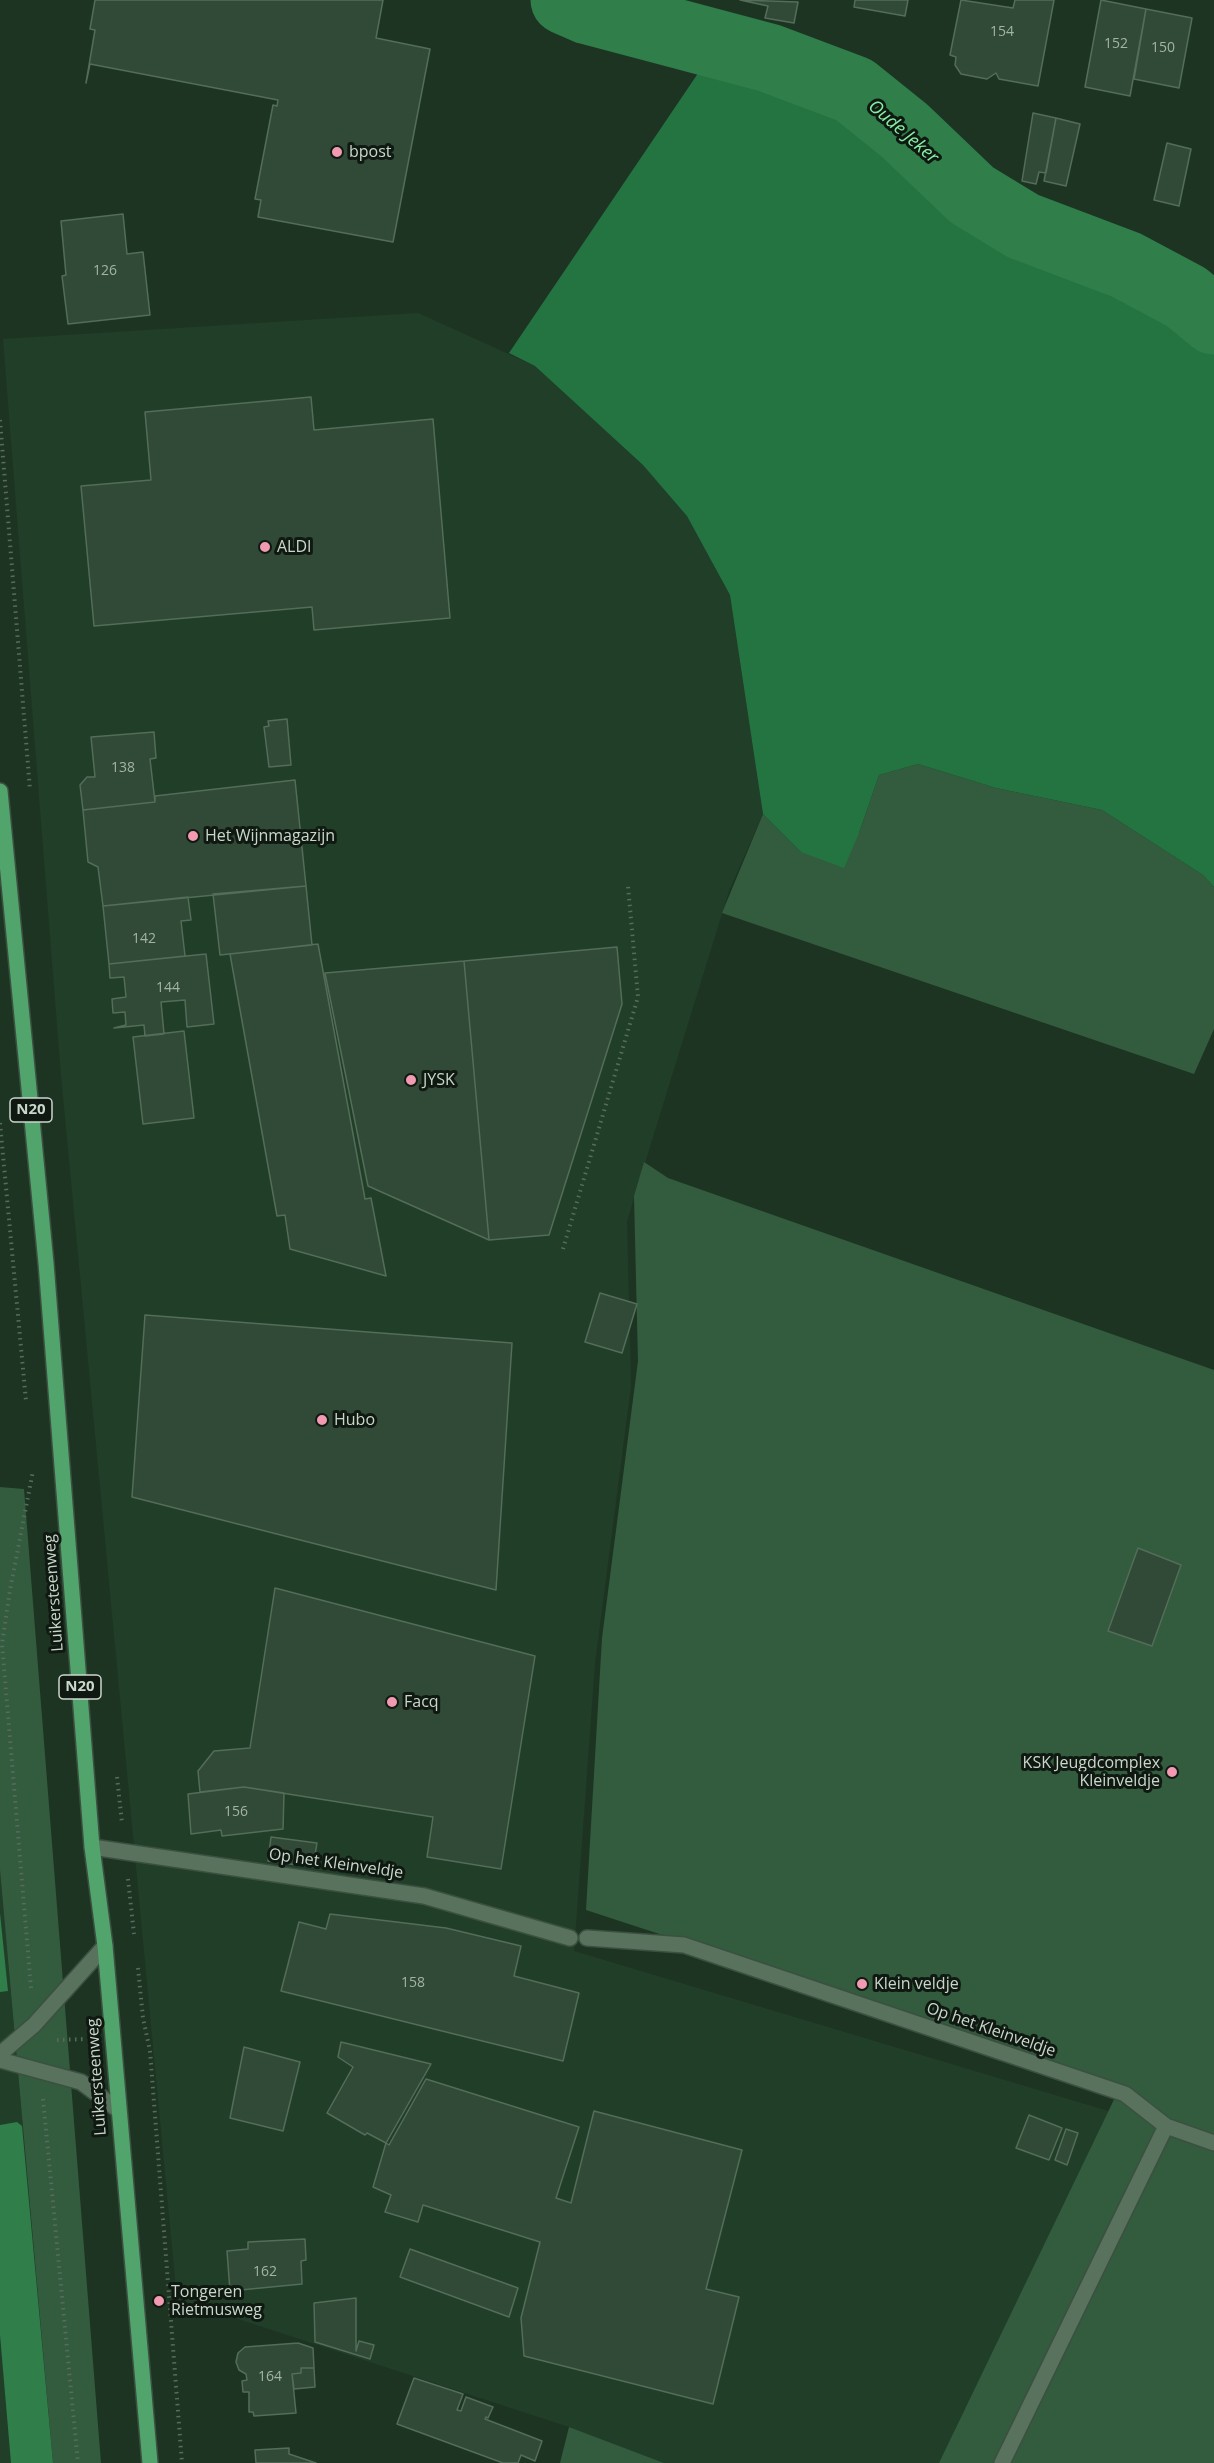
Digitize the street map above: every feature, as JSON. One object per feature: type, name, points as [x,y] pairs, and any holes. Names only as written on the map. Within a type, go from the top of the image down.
[{"type":"main road","name":"Luikersteenweg","points":[[0,791],[47,1275],[92,1846],[105,1946],[117,2109],[150,2463]]},
{"type":"street","name":"Op het Kleinveldje","points":[[92,1846],[424,1896],[570,1938]]},
{"type":"street","name":"Op het Kleinveldje","points":[[586,1938],[684,1945],[1125,2094],[1166,2126],[1214,2143]]},
{"type":"street","points":[[0,2054],[34,2025],[105,1946]]},
{"type":"street","points":[[0,2060],[81,2082],[117,2109]]},
{"type":"street","points":[[1002,2463],[1166,2126]]},
{"type":"path","points":[[0,420],[16,601]]},
{"type":"path","points":[[563,1249],[638,997],[628,886]]},
{"type":"path","points":[[0,1123],[27,1413]]},
{"type":"path","points":[[32,1459],[33,1471],[2,1644],[36,2041],[147,2039]]},
{"type":"path","points":[[126,1851],[134,1935]]},
{"type":"path","points":[[136,1959],[150,2051],[182,2463]]},
{"type":"path","points":[[40,2070],[78,2463]]},
{"type":"shaded area","points":[[707,60],[805,89],[1214,344],[1214,887],[1203,875],[1102,810],[996,788],[918,764],[879,775],[844,868],[801,852],[763,814],[730,595],[687,516],[643,465],[535,366],[509,353]]},
{"type":"shaded area","points":[[418,313],[535,366],[643,465],[687,515],[730,595],[763,814],[729,891],[627,1221],[631,1386],[595,1663],[574,1951],[1115,2113],[944,2463],[664,2463],[569,2427],[177,2299],[61,1075],[3,339]]},
{"type":"shaded area","points":[[918,764],[996,788],[1102,810],[1203,875],[1214,887],[1214,1029],[1194,1074],[722,913],[763,814],[801,852],[859,833],[879,775]]},
{"type":"shaded area","points":[[644,1162],[668,1178],[1214,1370],[1214,2463],[939,2463],[1121,2085],[586,1910],[602,1638],[638,1361],[634,1196]]},
{"type":"shaded area","points":[[0,1487],[24,1489],[101,2463],[53,2463],[0,1870]]},
{"type":"shaded area","points":[[0,1870],[53,2463],[0,2463]]},
{"type":"shaded area","points":[[0,1913],[8,1991],[0,1992]]},
{"type":"shaded area","points":[[17,2122],[22,2126],[53,2463],[11,2463],[0,2335],[0,2125]]},
{"type":"shaded area","points":[[569,2427],[664,2463],[560,2463]]},
{"type":"building","name":"bpost","points":[[95,0],[383,0],[376,38],[430,49],[393,242],[258,217],[261,200],[255,199],[273,105],[277,106],[278,100],[90,64],[86,83],[95,30],[90,29]]},
{"type":"building","points":[[740,0],[798,2],[794,23],[765,18],[768,6]]},
{"type":"building","points":[[855,0],[908,0],[905,16],[854,7]]},
{"type":"building","points":[[961,0],[1013,8],[1015,0],[1054,0],[1038,86],[999,79],[996,73],[987,79],[961,74],[955,65],[956,57],[950,55]]},
{"type":"building","points":[[1101,0],[1146,9],[1130,96],[1085,87]]},
{"type":"building","points":[[1146,9],[1192,18],[1179,88],[1134,79]]},
{"type":"building","points":[[1033,113],[1056,118],[1046,173],[1039,172],[1036,184],[1022,181]]},
{"type":"building","points":[[1056,118],[1080,124],[1066,186],[1044,181]]},
{"type":"building","points":[[1167,143],[1191,149],[1179,206],[1154,200]]},
{"type":"building","points":[[123,214],[127,254],[143,252],[150,315],[68,324],[62,276],[66,275],[61,221]]},
{"type":"building","name":"ALDI","points":[[311,397],[314,430],[433,419],[450,618],[314,630],[312,607],[94,626],[81,486],[151,480],[145,412]]},
{"type":"building","points":[[287,719],[291,765],[269,767],[264,727],[269,726],[268,721]]},
{"type":"building","points":[[154,732],[156,758],[150,759],[155,802],[83,810],[80,785],[87,777],[95,777],[91,737]]},
{"type":"building","name":"Het Wijnmagazijn","points":[[295,780],[306,886],[103,906],[98,867],[88,862],[83,810],[155,802],[155,796]]},
{"type":"building","points":[[306,886],[312,945],[220,955],[213,894]]},
{"type":"building","points":[[188,897],[191,920],[181,921],[185,956],[109,964],[103,906]]},
{"type":"building","points":[[318,944],[365,1199],[371,1198],[386,1276],[290,1249],[285,1215],[277,1216],[230,954]]},
{"type":"building","points":[[617,947],[622,1004],[549,1235],[489,1240],[464,961]]},
{"type":"building","points":[[206,954],[214,1024],[187,1027],[185,1000],[161,1002],[164,1034],[145,1036],[144,1025],[114,1028],[126,1025],[125,1012],[113,1013],[112,999],[126,997],[124,977],[110,978],[109,964]]},
{"type":"building","name":"JYSK","points":[[464,961],[489,1240],[368,1186],[325,973]]},
{"type":"building","points":[[184,1031],[194,1118],[143,1124],[133,1037]]},
{"type":"building","points":[[600,1293],[637,1304],[622,1353],[585,1342]]},
{"type":"building","name":"Hubo","points":[[145,1315],[512,1343],[496,1590],[132,1497]]},
{"type":"building","points":[[1138,1548],[1181,1565],[1152,1646],[1108,1631]]},
{"type":"building","name":"Facq","points":[[275,1588],[535,1656],[501,1869],[427,1857],[433,1817],[244,1787],[200,1792],[198,1771],[214,1751],[250,1748]]},
{"type":"building","points":[[244,1787],[284,1793],[283,1829],[222,1836],[221,1830],[191,1834],[188,1794]]},
{"type":"building","points":[[271,1837],[317,1843],[313,1867],[268,1861]]},
{"type":"building","points":[[330,1914],[446,1928],[521,1946],[514,1976],[579,1993],[563,2061],[281,1991],[299,1922],[326,1929]]},
{"type":"building","points":[[341,2042],[431,2064],[386,2143],[367,2133],[365,2135],[327,2113],[353,2067],[338,2057]]},
{"type":"building","points":[[244,2047],[300,2062],[283,2131],[230,2118]]},
{"type":"building","points":[[426,2079],[579,2127],[556,2198],[571,2203],[594,2111],[742,2150],[706,2289],[739,2297],[713,2404],[524,2356],[521,2318],[540,2242],[423,2205],[418,2222],[385,2212],[391,2195],[373,2187],[386,2143],[389,2145]]},
{"type":"building","points":[[1029,2115],[1062,2128],[1049,2160],[1016,2148]]},
{"type":"building","points":[[1066,2129],[1078,2133],[1067,2165],[1055,2160]]},
{"type":"building","points":[[305,2239],[306,2260],[301,2261],[302,2284],[230,2291],[227,2251],[248,2249],[248,2242]]},
{"type":"building","points":[[410,2249],[518,2288],[509,2317],[400,2277]]},
{"type":"building","points":[[356,2298],[356,2351],[359,2341],[374,2345],[370,2359],[315,2342],[314,2303]]},
{"type":"building","points":[[298,2343],[313,2348],[314,2368],[301,2368],[301,2373],[292,2374],[296,2413],[254,2416],[253,2412],[249,2412],[249,2392],[243,2392],[242,2381],[247,2380],[246,2374],[239,2370],[236,2362],[238,2353],[245,2347]]},
{"type":"building","points":[[301,2368],[314,2368],[315,2387],[294,2389],[292,2374],[301,2373]]},
{"type":"building","points":[[414,2378],[463,2394],[457,2410],[461,2411],[466,2397],[493,2407],[488,2418],[485,2419],[542,2441],[535,2461],[521,2455],[518,2463],[503,2463],[397,2424]]},
{"type":"building","points":[[289,2448],[289,2454],[316,2463],[256,2463],[255,2450]]},
{"type":"waterway","name":"Oude Jeker","points":[[565,0],[588,10],[769,58],[854,90],[905,131],[972,195],[1023,226],[1126,265],[1186,297],[1214,320]]},
{"type":"place","name":"bpost","points":[[337,152]]},
{"type":"place","name":"ALDI","points":[[265,547]]},
{"type":"place","name":"Het Wijnmagazijn","points":[[193,836]]},
{"type":"place","name":"JYSK","points":[[411,1080]]},
{"type":"place","name":"Hubo","points":[[322,1420]]},
{"type":"place","name":"Facq","points":[[392,1702]]},
{"type":"place","name":"KSK Jeugdcomplex Kleinveldje","points":[[1172,1772]]},
{"type":"place","name":"Klein veldje","points":[[862,1984]]},
{"type":"place","name":"Tongeren Rietmusweg","points":[[159,2301]]}]
